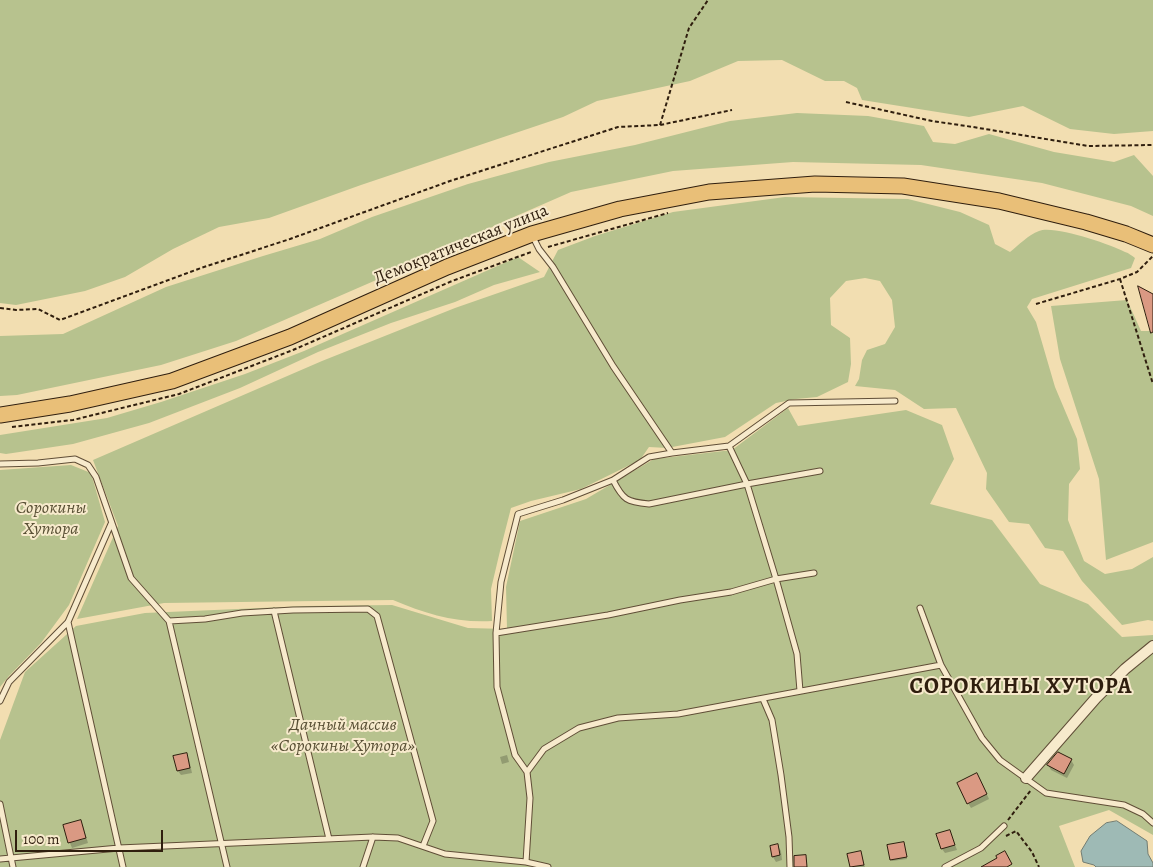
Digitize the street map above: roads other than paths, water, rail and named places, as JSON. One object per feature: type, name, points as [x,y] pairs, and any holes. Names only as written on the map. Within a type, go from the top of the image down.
[{"type":"main road","name":"Демократическая улица","points":[[5,421],[172,381],[290,337],[447,267],[532,234],[620,209],[709,192],[815,184],[903,186],[999,201],[1086,222],[1126,234],[1151,254]]},
{"type":"street","points":[[1026,778],[1096,698],[1125,669],[1153,646]]},
{"type":"lane","points":[[532,234],[539,249],[553,267],[613,366],[672,453]]},
{"type":"lane","points":[[526,862],[530,798],[527,772],[515,754],[497,687],[496,633],[501,582],[518,514],[563,500],[613,480],[649,457],[729,446],[789,403],[895,401]]},
{"type":"lane","points":[[729,446],[747,484],[776,579],[797,654],[800,691]]},
{"type":"lane","points":[[0,464],[38,463],[75,459],[88,465],[96,477],[130,578],[169,621],[227,867]]},
{"type":"lane","points":[[613,480],[620,494],[633,502],[649,504],[820,471]]},
{"type":"lane","points":[[0,701],[9,682],[68,622],[112,524]]},
{"type":"lane","points":[[496,633],[608,615],[680,600],[731,592],[776,579],[814,574]]},
{"type":"lane","points":[[920,608],[941,665],[982,738],[1000,760],[1046,793],[1124,804],[1143,814],[1153,822]]},
{"type":"lane","points":[[169,621],[274,611],[368,609],[377,616],[433,821],[423,846]]},
{"type":"lane","points":[[274,611],[329,839]]},
{"type":"lane","points":[[68,622],[123,867]]},
{"type":"lane","points":[[527,772],[544,749],[579,728],[618,718],[678,714],[941,665]]},
{"type":"lane","points":[[764,699],[772,720],[781,774],[789,837],[790,867]]},
{"type":"lane","points":[[0,804],[13,867]]},
{"type":"lane","points":[[945,867],[981,848],[1004,826]]},
{"type":"lane","points":[[363,867],[373,837]]},
{"type":"lane","points":[[0,859],[118,848],[373,837],[398,838],[445,854],[526,862],[548,867]]},
{"type":"water","points":[[1117,821],[1147,841],[1148,854],[1153,867],[1096,867],[1083,862],[1081,851],[1090,836],[1106,823]]},
{"type":"district","name":"СОРОКИНЫ ХУТОРА","points":[[1021,688]]},
{"type":"park label","name":"Сорокины Хутора","points":[[51,519]]},
{"type":"park label","name":"Дачный массив «Сорокины Хутора»","points":[[343,736]]}]
